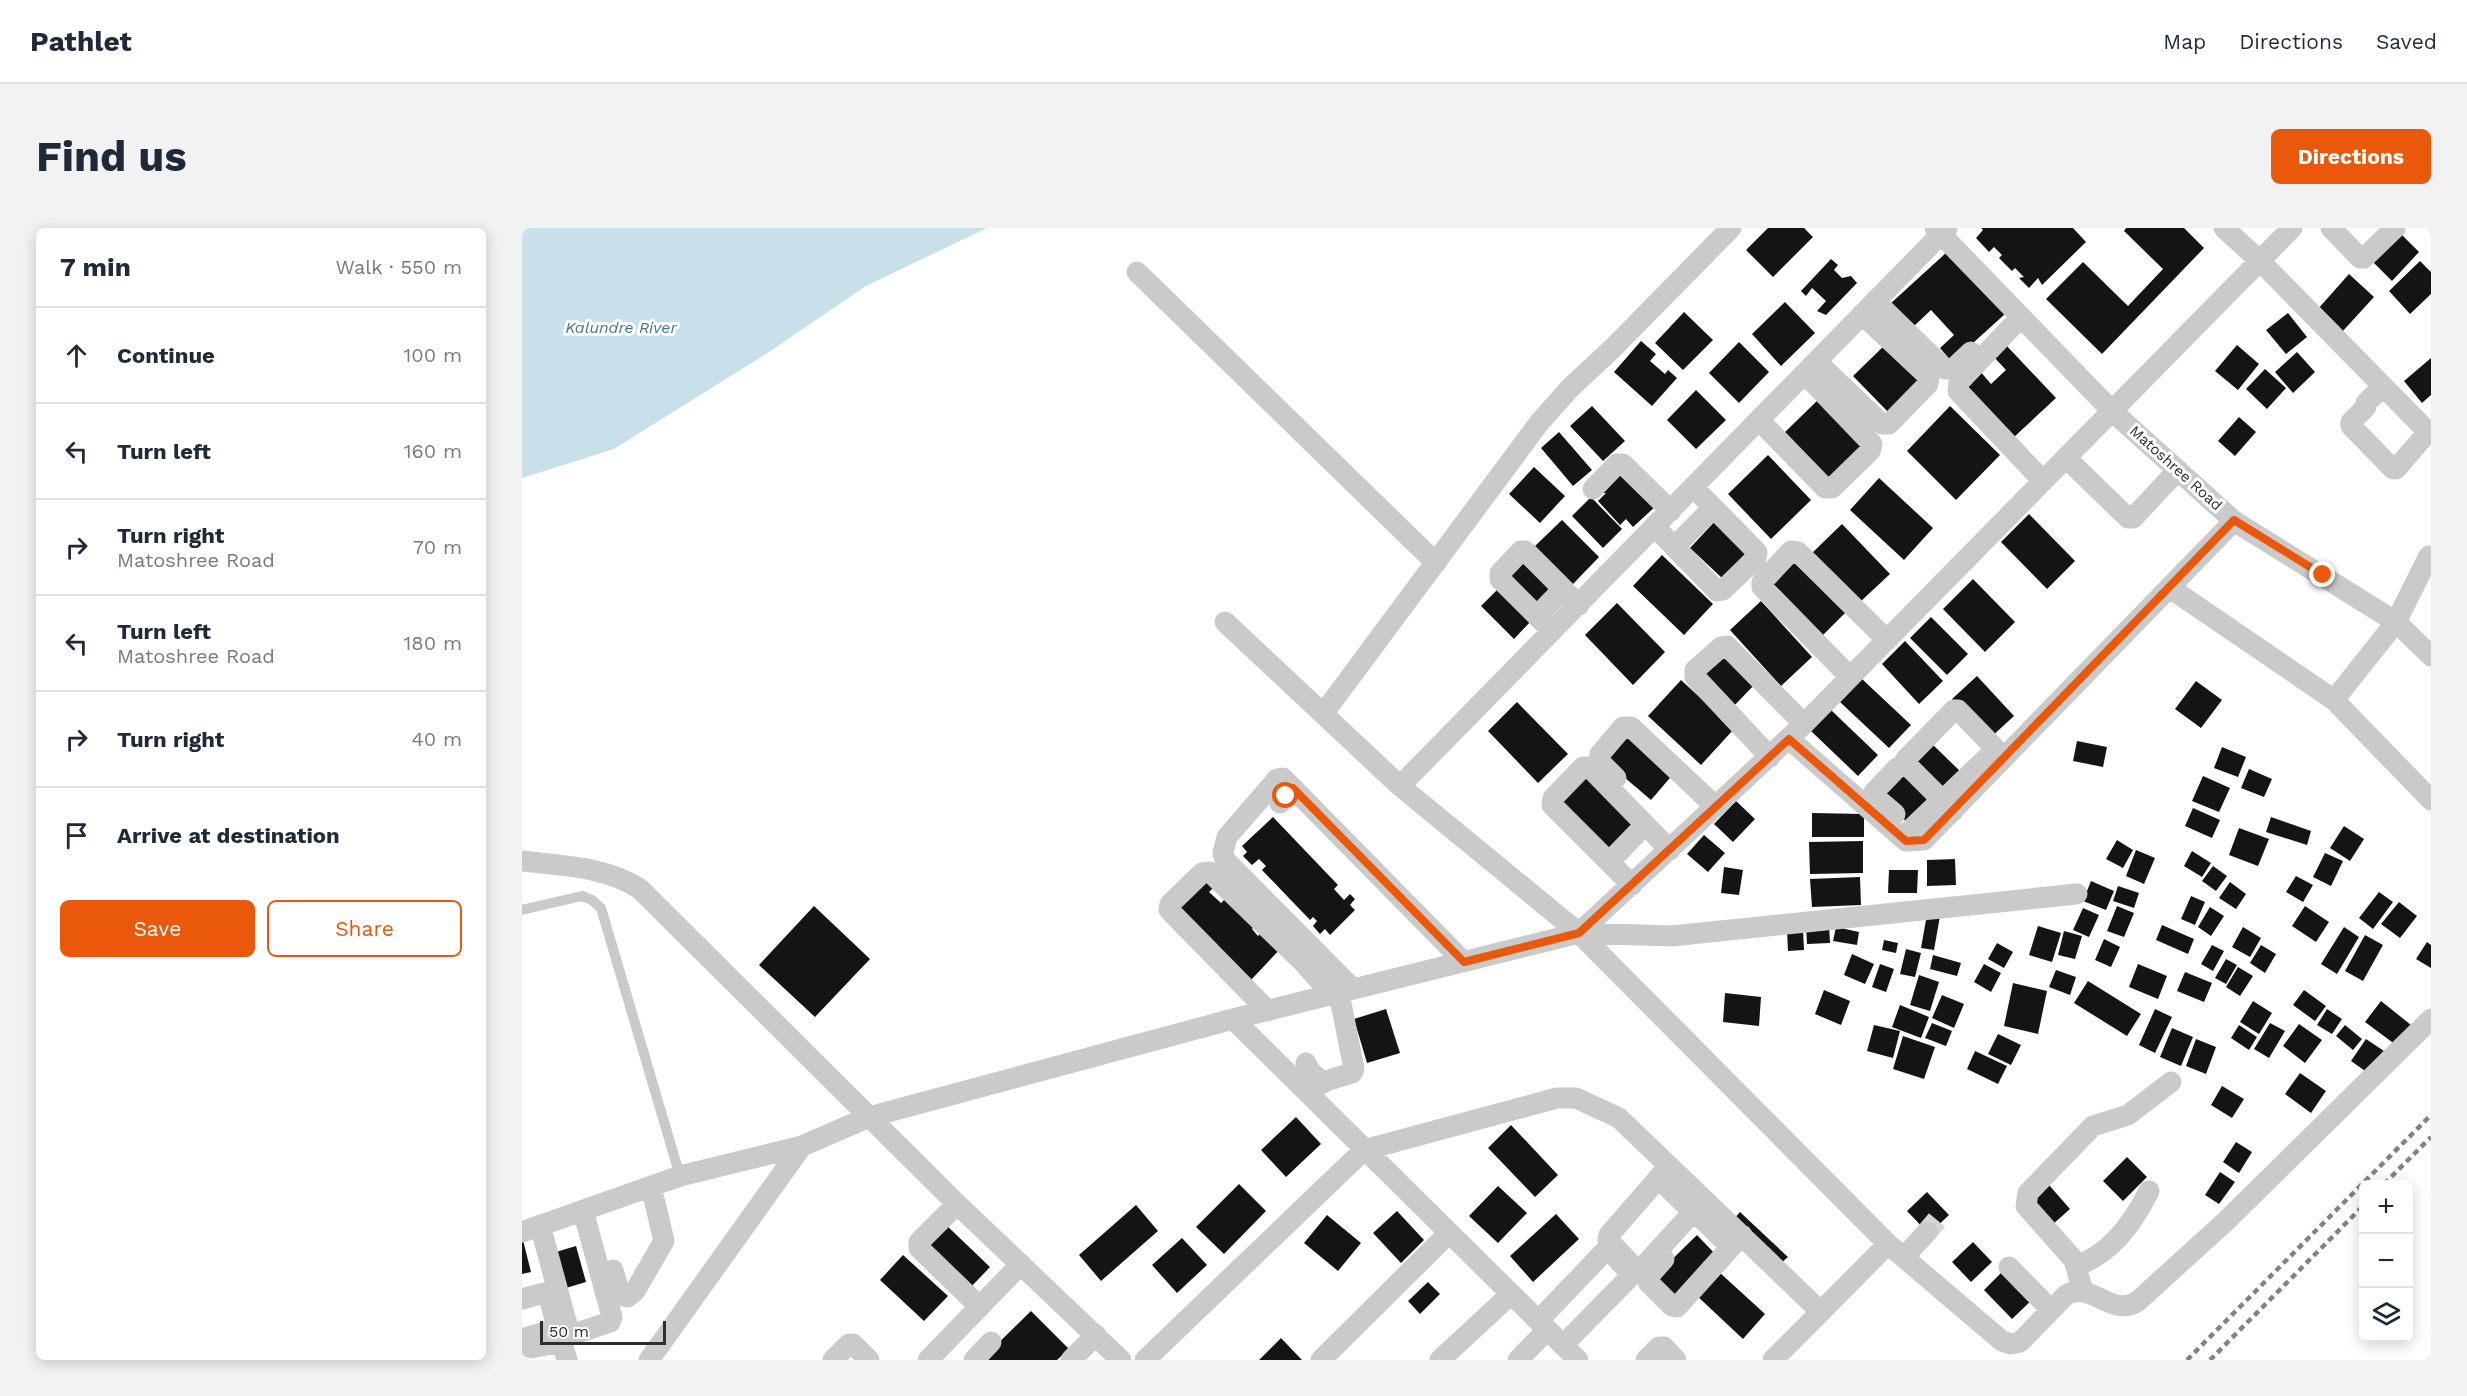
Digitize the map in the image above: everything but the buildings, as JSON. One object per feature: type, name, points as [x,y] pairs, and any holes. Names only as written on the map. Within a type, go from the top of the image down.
[{"type":"street","points":[[1323,714],[1539,423],[1570,388],[1612,349],[1731,228]]},
{"type":"street","points":[[2224,228],[2260,261],[2430,433],[2396,469],[2393,469],[2351,426],[2366,404],[2383,386]]},
{"type":"street","points":[[1579,933],[1789,739],[2292,228]]},
{"type":"street","points":[[2331,228],[2358,255],[2364,258],[2395,228]]},
{"type":"street","points":[[2358,255],[2386,228]]},
{"type":"street","points":[[1400,786],[1760,421],[1941,230]]},
{"type":"street","name":"Matoshree Road","points":[[1918,835],[1944,806],[2170,588],[2234,520],[2112,411],[1941,230]]},
{"type":"street","points":[[1137,272],[1436,563]]},
{"type":"street","points":[[1869,308],[1946,369],[1953,369],[2018,313]]},
{"type":"street","points":[[1811,368],[1882,424],[1889,424],[1928,384],[1929,377],[1869,308]]},
{"type":"street","points":[[2018,313],[2009,339],[1959,382],[1958,391],[2043,481]]},
{"type":"street","points":[[1760,421],[1826,488],[1832,488],[1870,451],[1872,444],[1811,368]]},
{"type":"street","points":[[2066,458],[2128,518],[2133,518],[2178,470]]},
{"type":"street","points":[[1593,489],[1617,464],[1623,464],[1671,512]]},
{"type":"street","points":[[1655,527],[1717,591],[1723,590],[1756,558],[1757,552],[1694,488]]},
{"type":"street","points":[[1674,547],[1713,508]]},
{"type":"street","points":[[2234,520],[2396,622],[2430,648]]},
{"type":"street","points":[[1552,632],[1500,579],[1500,573],[1521,551],[1525,551],[1579,605]]},
{"type":"street","points":[[1850,677],[1762,587],[1762,582],[1791,551],[1798,552],[1887,640]]},
{"type":"street","points":[[2334,700],[2396,622],[2428,572]]},
{"type":"street","points":[[2428,572],[2420,594],[2416,620],[2430,648]]},
{"type":"street","points":[[2170,588],[2334,700],[2431,800]]},
{"type":"street","points":[[1537,616],[1563,589]]},
{"type":"street","points":[[1225,622],[1400,786],[1579,933],[1896,1251],[2002,1341],[2011,1344],[2020,1342],[2066,1295],[2074,1291],[2083,1291],[2114,1305],[2131,1306],[2225,1222],[2431,1019]]},
{"type":"street","points":[[1770,757],[1695,677],[1695,670],[1720,647],[1727,646],[1804,724]]},
{"type":"street","points":[[1674,846],[1599,761],[1600,754],[1623,727],[1631,727],[1716,807]]},
{"type":"street","points":[[1789,739],[1906,841],[1918,835],[1875,796],[1874,792],[1897,768]]},
{"type":"street","points":[[1632,885],[1552,805],[1554,798],[1583,766],[1589,767],[1645,825],[1674,846]]},
{"type":"street","points":[[1313,1086],[1352,1074],[1354,1069],[1342,992],[1225,860],[1222,853],[1227,837],[1277,779],[1284,778],[1286,795],[1464,962]]},
{"type":"street","points":[[1609,862],[1645,825]]},
{"type":"street","points":[[522,861],[603,871],[624,879],[640,889],[868,1117],[1121,1360]]},
{"type":"street","points":[[1268,1011],[1169,910],[1170,904],[1202,873],[1210,872],[1305,963],[1342,992]]},
{"type":"street","points":[[530,1229],[680,1176],[802,1146],[868,1117],[1233,1019],[1579,933],[1672,936],[2077,894]]},
{"type":"street","points":[[1233,1019],[1313,1086],[1364,1150],[1511,1294],[1543,1326],[1570,1353],[1630,1277],[1630,1272],[1610,1251],[1605,1251],[1543,1326],[1518,1360]]},
{"type":"street","points":[[1306,1062],[1313,1086]]},
{"type":"street","points":[[2083,1291],[2074,1260],[2026,1206],[2025,1200],[2028,1193],[2097,1133],[2102,1122],[2117,1120],[2128,1115],[2171,1082]]},
{"type":"street","points":[[1144,1360],[1364,1150],[1557,1098],[1576,1098],[1619,1118],[1664,1172],[1702,1209],[1736,1241],[1821,1312]]},
{"type":"street","points":[[649,1360],[802,1146]]},
{"type":"street","points":[[1664,1172],[1609,1235],[1608,1240],[1635,1268],[1641,1269],[1702,1209]]},
{"type":"street","points":[[589,1208],[620,1295],[627,1297],[635,1291],[664,1241],[651,1186]]},
{"type":"street","points":[[2076,1266],[2099,1257],[2106,1251],[2135,1218],[2149,1191]]},
{"type":"street","points":[[957,1204],[919,1242],[919,1248],[980,1307]]},
{"type":"street","points":[[530,1229],[569,1332],[574,1334],[610,1322],[612,1317],[589,1208]]},
{"type":"street","points":[[1702,1209],[1648,1277],[1647,1282],[1672,1306],[1677,1306],[1736,1241]]},
{"type":"street","points":[[522,1288],[542,1280],[530,1229]]},
{"type":"street","points":[[1773,1360],[1821,1312],[1896,1251],[1927,1232]]},
{"type":"street","points":[[1321,1360],[1449,1233]]},
{"type":"street","points":[[941,1356],[980,1307],[1021,1264]]},
{"type":"street","points":[[2009,1267],[2052,1310]]},
{"type":"street","points":[[522,1299],[544,1293],[549,1296],[556,1324],[552,1330],[522,1339]]},
{"type":"street","points":[[1440,1360],[1511,1294]]},
{"type":"street","points":[[1071,1360],[1096,1335]]},
{"type":"street","points":[[974,1360],[991,1342]]},
{"type":"street","points":[[522,1350],[557,1343],[563,1346],[567,1360]]},
{"type":"street","points":[[833,1360],[849,1344],[853,1344],[868,1360]]},
{"type":"street","points":[[1647,1360],[1659,1347],[1664,1347],[1676,1360]]},
{"type":"lane","points":[[522,910],[582,896],[592,900],[601,908],[680,1176]]},
{"type":"water","name":"Kalundre River","points":[[522,228],[987,228],[866,286],[769,352],[614,449],[522,478]]},
{"type":"tunnel","points":[[1927,1232],[1937,1220]]},
{"type":"railway","points":[[2187,1360],[2431,1115]]},
{"type":"railway","points":[[2388,1180],[2431,1137]]},
{"type":"railway","points":[[2210,1360],[2359,1210]]},
{"type":"route","points":[[1286,796],[1293,788],[1464,962],[1579,933],[1789,739],[1906,841],[1924,840],[2234,520],[2323,575]]}]
